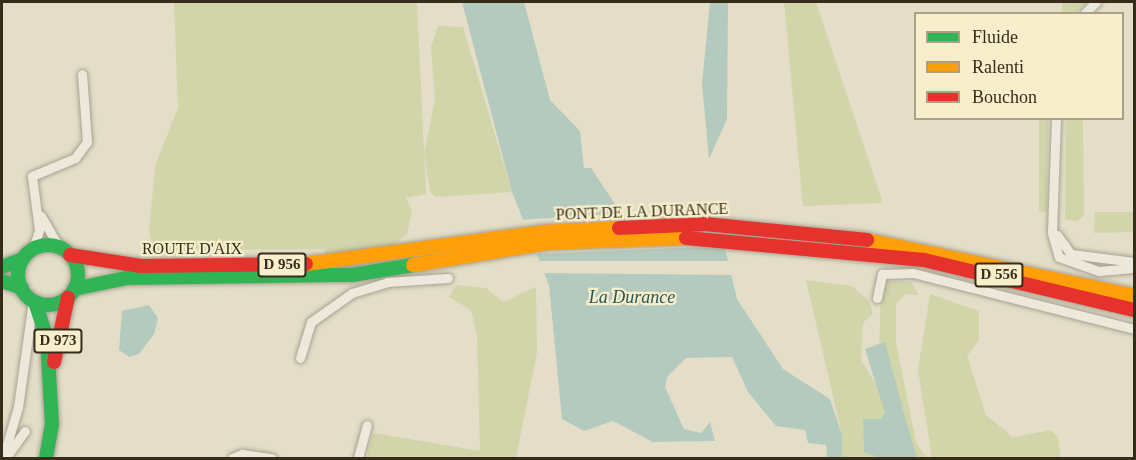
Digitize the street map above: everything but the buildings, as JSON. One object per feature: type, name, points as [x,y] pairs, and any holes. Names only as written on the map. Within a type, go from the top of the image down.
[{"type":"main road","name":"PONT DE LA DURANCE","points":[[495,245],[677,231],[861,244]]},
{"type":"main road","name":"D 556","points":[[861,244],[963,254],[1134,296]]},
{"type":"main road","name":"D 556","points":[[861,244],[993,274],[1134,310]]},
{"type":"main road","name":"ROUTE D'AIX","points":[[64,251],[141,266],[330,264],[495,245]]},
{"type":"main road","name":"ROUTE D'AIX","points":[[71,293],[117,278],[352,275],[495,245]]},
{"type":"main road","points":[[2,267],[28,254],[64,251],[78,275],[71,293],[56,303],[34,301],[22,288],[2,281]]},
{"type":"main road","points":[[22,288],[28,254]]},
{"type":"main road","name":"D 973","points":[[48,385],[71,293]]},
{"type":"main road","name":"D 973","points":[[34,301],[45,328],[52,424],[46,459]]},
{"type":"street","points":[[64,251],[39,211],[32,176],[75,158],[87,142],[82,74]]},
{"type":"street","points":[[1056,120],[1053,242],[1065,262],[1099,271],[1134,268]]},
{"type":"street","points":[[28,254],[39,211]]},
{"type":"street","points":[[1053,212],[1064,249],[1134,262]]},
{"type":"street","points":[[877,298],[882,274],[913,273],[1134,329]]},
{"type":"street","points":[[300,358],[311,322],[352,293],[387,282],[448,278]]},
{"type":"street","points":[[4,459],[18,406],[34,301]]},
{"type":"street","points":[[358,459],[367,425]]},
{"type":"street","points":[[4,459],[25,431]]},
{"type":"street","points":[[232,459],[242,454],[272,459]]},
{"type":"green space","points":[[174,2],[417,2],[426,194],[406,198],[412,211],[407,234],[392,246],[325,255],[326,249],[153,251],[149,228],[156,163],[178,108]]},
{"type":"green space","points":[[784,2],[816,2],[883,203],[803,206]]},
{"type":"green space","points":[[1062,2],[1087,2],[1077,12],[1062,12]]},
{"type":"green space","points":[[438,26],[463,27],[512,192],[435,197],[430,191],[424,153],[435,100],[431,47]]},
{"type":"green space","points":[[1039,120],[1048,120],[1047,213],[1039,211]]},
{"type":"green space","points":[[1066,120],[1083,120],[1084,216],[1077,221],[1065,220]]},
{"type":"green space","points":[[1095,212],[1134,212],[1134,232],[1094,233]]},
{"type":"green space","points":[[806,280],[852,286],[869,301],[873,313],[863,323],[861,361],[884,396],[894,458],[842,458],[842,435]]},
{"type":"green space","points":[[881,281],[911,282],[919,295],[906,294],[896,304],[896,343],[916,442],[927,458],[904,458],[879,360]]},
{"type":"green space","points":[[456,285],[486,288],[503,302],[536,287],[537,352],[516,458],[367,458],[373,433],[480,451],[477,336],[471,310],[449,297]]},
{"type":"green space","points":[[930,294],[979,311],[979,340],[967,356],[986,415],[1013,437],[1051,430],[1058,437],[1061,458],[932,458],[918,370]]},
{"type":"water","name":"La Durance","points":[[462,2],[524,2],[550,100],[580,131],[584,168],[591,168],[621,213],[662,216],[706,207],[717,215],[737,299],[783,369],[830,399],[842,435],[842,458],[827,458],[826,445],[808,443],[805,430],[776,426],[748,392],[732,357],[686,358],[667,377],[665,387],[684,429],[701,433],[710,422],[715,441],[653,442],[613,421],[584,431],[562,419],[549,285],[512,192]]},
{"type":"water","points":[[710,2],[728,2],[727,119],[709,159],[702,84]]},
{"type":"water","points":[[149,305],[158,318],[154,334],[139,354],[129,357],[119,350],[122,311]]},
{"type":"water","points":[[885,342],[917,458],[882,458],[864,452],[863,419],[880,419],[885,413],[865,349]]},
{"type":"pier","points":[[670,210],[716,211],[726,246],[534,254],[520,220]]},
{"type":"pier","points":[[537,261],[728,261],[732,275],[542,273]]},
{"type":"traffic: fast","points":[[48,245],[69,254],[78,275],[69,296],[48,305],[27,296],[18,275],[27,254],[48,245]]},
{"type":"traffic: fast","points":[[2,267],[23,259]]},
{"type":"traffic: fast","points":[[74,289],[126,278],[352,275],[413,265]]},
{"type":"traffic: fast","points":[[2,281],[22,288]]},
{"type":"traffic: fast","points":[[35,302],[47,338],[52,424],[46,458]]},
{"type":"traffic: slow","points":[[306,264],[544,232],[619,228]]},
{"type":"traffic: slow","points":[[413,265],[547,243],[686,238]]},
{"type":"traffic: slow","points":[[867,240],[1134,296]]},
{"type":"traffic: jam","points":[[619,228],[705,224],[867,240]]},
{"type":"traffic: jam","points":[[686,238],[924,260],[1134,310]]},
{"type":"traffic: jam","points":[[70,255],[141,266],[306,264]]},
{"type":"traffic: jam","points":[[54,362],[68,297]]}]
